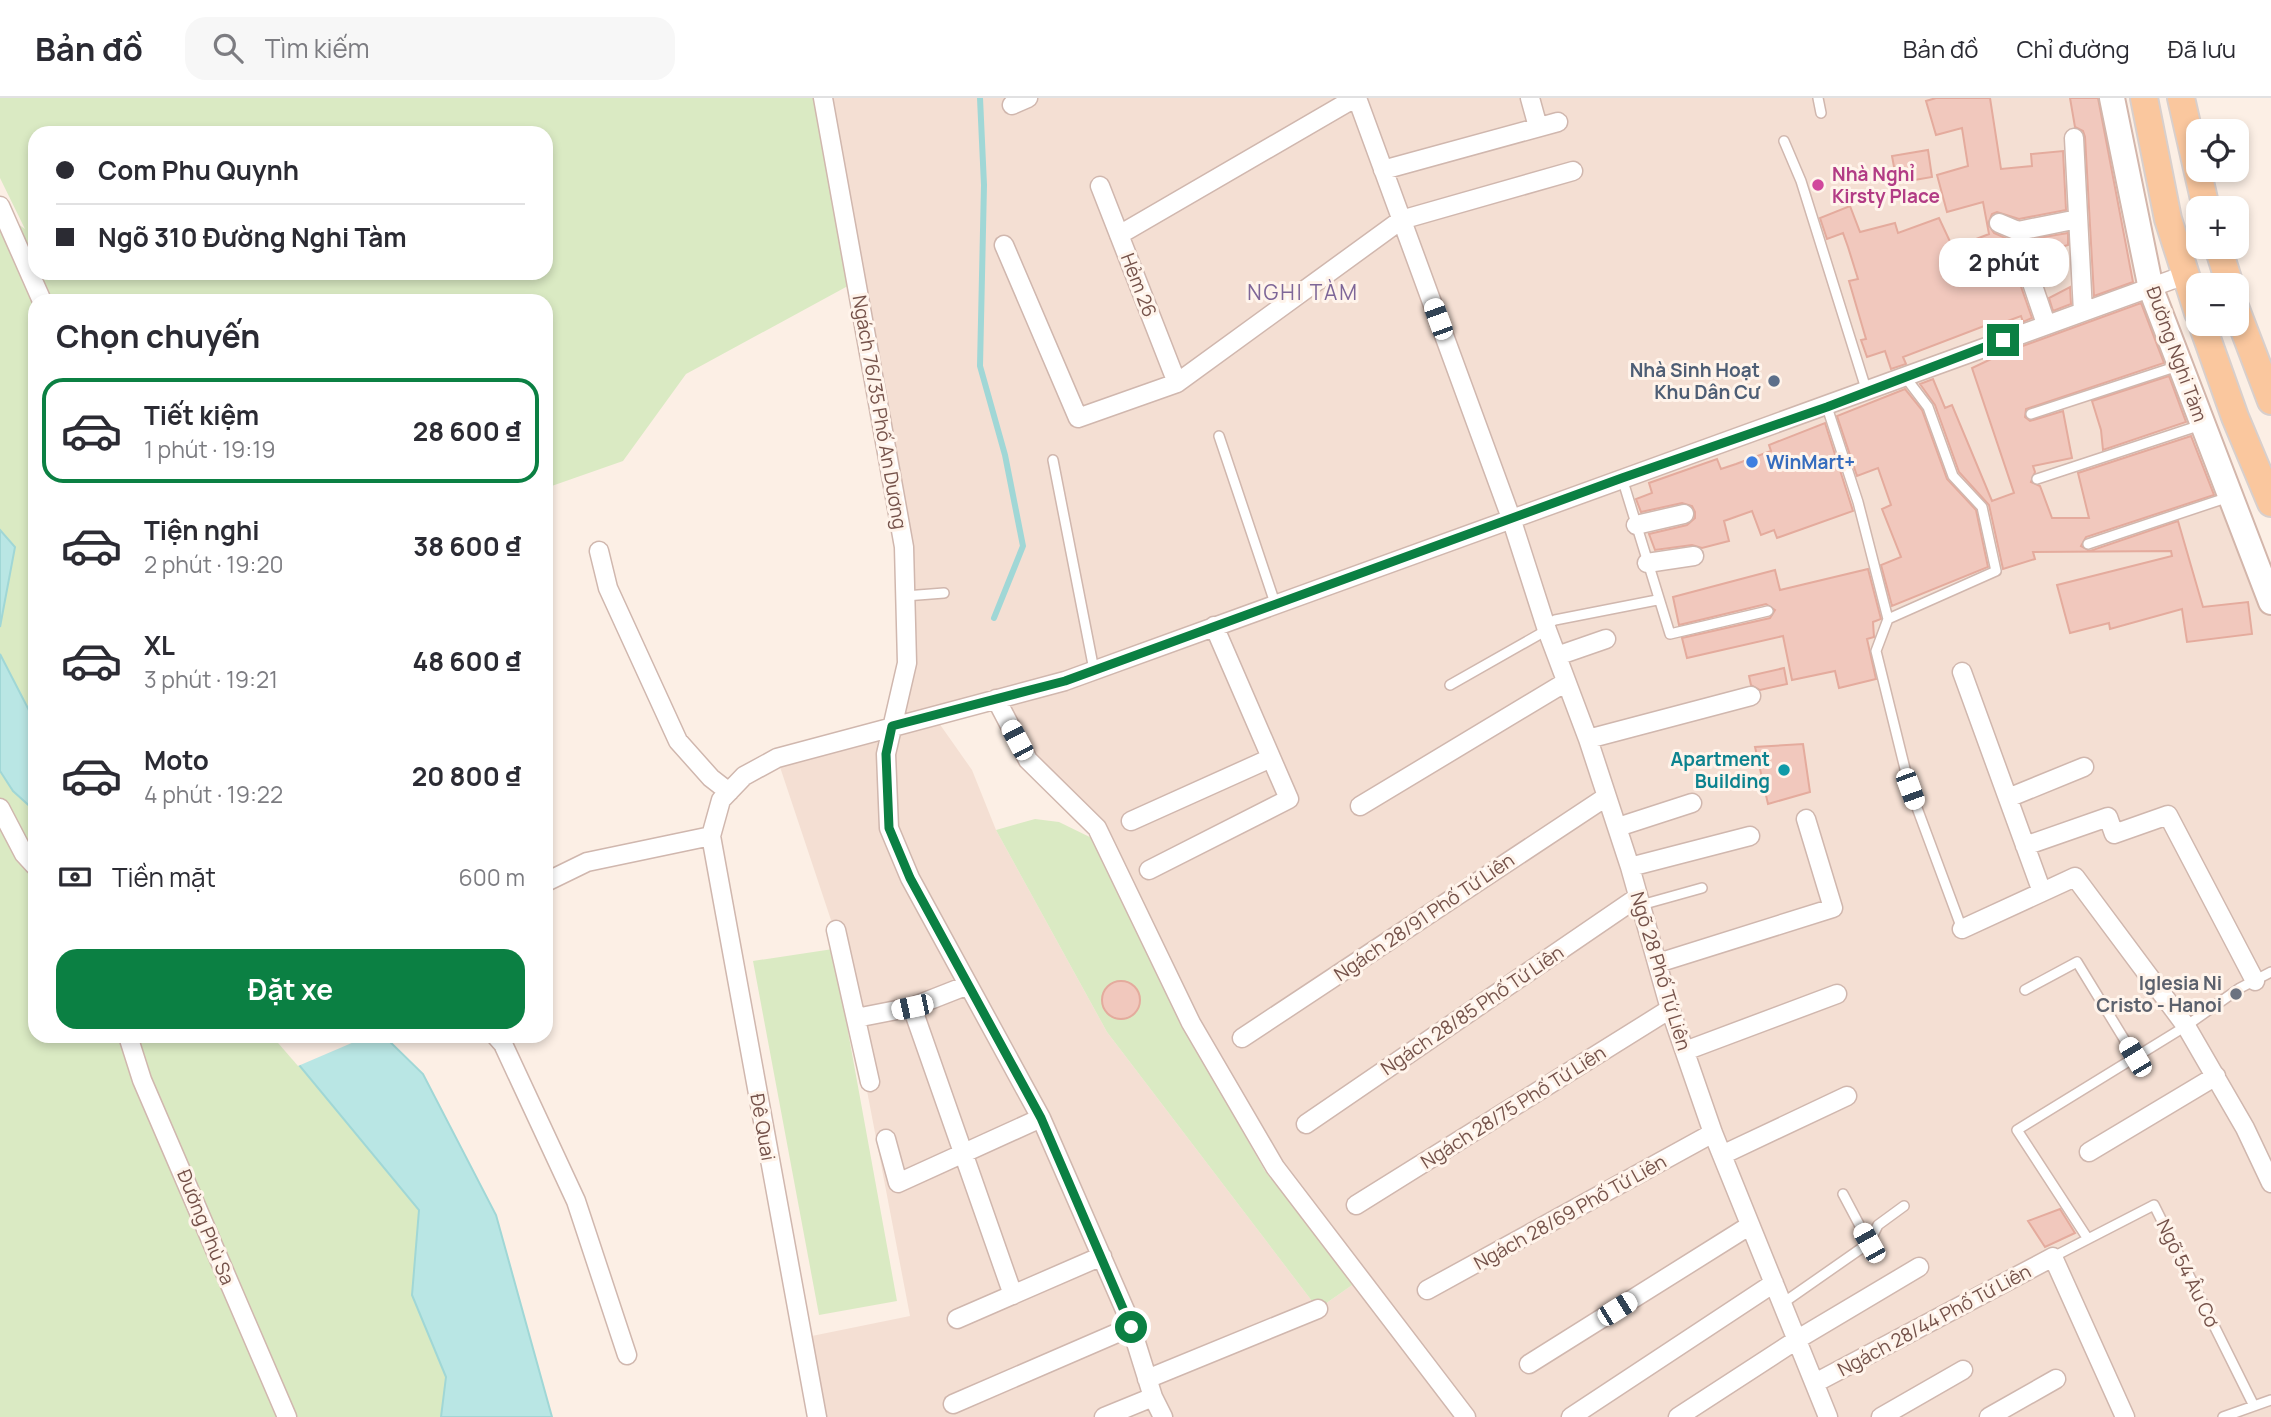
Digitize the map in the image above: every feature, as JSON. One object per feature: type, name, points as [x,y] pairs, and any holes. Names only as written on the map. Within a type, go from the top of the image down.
[{"type":"main road","name":"Đường Nghi Tàm","points":[[2144,98],[2168,219],[2186,278]]},
{"type":"main road","points":[[2181,98],[2203,196]]},
{"type":"main road","name":"Đường Nghi Tàm","points":[[2206,336],[2235,417],[2271,503]]},
{"type":"main road","points":[[2246,336],[2271,401]]},
{"type":"street","name":"Ngách 76/35 Phố An Dương","points":[[823,98],[904,547],[907,663],[886,754],[889,828],[910,878],[1041,1118],[1131,1327],[1153,1397],[1163,1417]]},
{"type":"street","name":"Ngõ 28 Phố Tứ Liên","points":[[1356,98],[1511,518],[1546,628],[1588,738],[1618,827],[1670,1009],[1713,1133],[1828,1417]]},
{"type":"street","points":[[1119,235],[1356,98]]},
{"type":"street","points":[[1530,98],[1538,127]]},
{"type":"street","name":"Đường Nghi Tàm","points":[[2112,98],[2151,289],[2178,366],[2271,602]]},
{"type":"street","points":[[1383,170],[1558,122]]},
{"type":"street","points":[[2074,138],[2082,312]]},
{"type":"street","points":[[1004,244],[1078,418],[1177,383],[1402,220],[1573,171]]},
{"type":"street","name":"Hẻm 26","points":[[1100,186],[1177,383]]},
{"type":"street","points":[[0,206],[28,269]]},
{"type":"street","points":[[1999,223],[2018,230],[2078,219]]},
{"type":"street","points":[[2029,274],[2046,324]]},
{"type":"street","points":[[553,879],[587,862],[711,836],[721,800],[744,776],[777,758],[1094,670],[1622,478],[1827,407],[2046,324],[2185,275]]},
{"type":"street","points":[[1636,526],[1684,513]]},
{"type":"street","points":[[598,551],[608,589],[678,741],[711,778],[729,792]]},
{"type":"street","points":[[1647,563],[1694,556]]},
{"type":"street","points":[[1149,870],[1289,799],[1214,626]]},
{"type":"street","points":[[1557,656],[1606,639]]},
{"type":"street","points":[[1962,672],[2042,892]]},
{"type":"street","points":[[1360,806],[1566,682]]},
{"type":"street","points":[[1588,738],[1751,696]]},
{"type":"street","points":[[996,699],[1028,760],[1097,828],[1191,1023],[1275,1167],[1466,1417]]},
{"type":"street","points":[[1131,821],[1271,758]]},
{"type":"street","points":[[2008,798],[2084,767]]},
{"type":"street","name":"Ngách 28/91 Phố Tứ Liên","points":[[1242,1038],[1606,797]]},
{"type":"street","points":[[1618,827],[1692,803]]},
{"type":"street","points":[[0,808],[28,858]]},
{"type":"street","points":[[2025,846],[2108,817],[2114,834],[2168,815],[2263,976]]},
{"type":"street","points":[[1658,963],[1833,908],[1806,819]]},
{"type":"street","name":"Đê Quai","points":[[711,836],[817,1417]]},
{"type":"street","points":[[1630,867],[1750,836]]},
{"type":"street","points":[[1962,929],[2075,877],[2186,1026],[2216,1076],[2271,1183]]},
{"type":"street","name":"Ngách 28/85 Phố Tứ Liên","points":[[1306,1124],[1640,901]]},
{"type":"street","points":[[835,930],[870,1082]]},
{"type":"street","points":[[856,1018],[912,1007],[968,985]]},
{"type":"street","points":[[1685,1051],[1837,995]]},
{"type":"street","points":[[912,1007],[1013,1295]]},
{"type":"street","name":"Ngách 28/75 Phố Tứ Liên","points":[[1356,1205],[1670,1009]]},
{"type":"street","name":"Đường Phù Sa","points":[[130,1043],[142,1080],[287,1417]]},
{"type":"street","points":[[502,1043],[576,1201],[628,1355]]},
{"type":"street","points":[[2089,1152],[2216,1076]]},
{"type":"street","points":[[1722,1154],[1847,1096]]},
{"type":"street","points":[[886,1139],[898,1183],[1041,1118]]},
{"type":"street","name":"Ngách 28/69 Phố Tứ Liên","points":[[1427,1290],[1713,1133]]},
{"type":"street","points":[[1529,1364],[1749,1226]]},
{"type":"street","points":[[957,1319],[1102,1256]]},
{"type":"street","points":[[2053,1257],[2125,1417]]},
{"type":"street","name":"Ngách 28/44 Phố Tứ Liên","points":[[1815,1383],[2053,1257]]},
{"type":"street","points":[[1678,1417],[1798,1339],[1919,1267]]},
{"type":"street","points":[[1571,1417],[1774,1283]]},
{"type":"street","points":[[1147,1379],[1318,1309]]},
{"type":"street","points":[[953,1404],[1131,1327]]},
{"type":"street","points":[[1881,1417],[1963,1370]]},
{"type":"street","points":[[1989,1417],[2056,1379]]},
{"type":"street","points":[[1104,1417],[1153,1397]]},
{"type":"lane","points":[[1818,98],[1821,113]]},
{"type":"lane","points":[[1784,141],[1801,181],[1867,392]]},
{"type":"lane","points":[[2031,414],[2178,366]]},
{"type":"lane","points":[[1888,619],[1996,571],[1982,507],[1953,476],[1928,407],[1906,378]]},
{"type":"lane","points":[[1827,407],[1858,502],[1888,619],[1876,650],[1910,789],[1962,929]]},
{"type":"lane","points":[[2037,479],[2203,425]]},
{"type":"lane","points":[[1219,436],[1275,603]]},
{"type":"lane","points":[[1053,460],[1094,670]]},
{"type":"lane","points":[[1622,478],[1657,600],[1670,634],[1768,611]]},
{"type":"lane","points":[[2088,544],[2230,496]]},
{"type":"lane","points":[[905,596],[944,593]]},
{"type":"lane","points":[[1450,685],[1555,620],[1657,600]]},
{"type":"lane","points":[[1640,901],[1702,888]]},
{"type":"lane","points":[[2025,990],[2077,962],[2135,1057]]},
{"type":"lane","points":[[2088,1239],[2017,1130],[2263,976]]},
{"type":"lane","points":[[1843,1194],[1869,1243]]},
{"type":"lane","name":"Ngõ 54 Âu Cơ","points":[[2053,1257],[2154,1205],[2254,1406]]},
{"type":"lane","points":[[1783,1303],[1869,1243],[1878,1225],[1905,1206]]},
{"type":"lane","points":[[2223,1417],[2271,1400]]},
{"type":"shaded area","points":[[824,98],[2111,98],[2151,289],[2271,602],[2271,1417],[817,1417],[802,1338],[910,1316],[839,944],[777,758],[892,727],[907,663],[904,547]],"holes":[[[996,700],[1028,760],[1104,844],[1269,1168],[1355,1283],[1318,1309],[1107,1032],[996,830],[972,770],[934,716]]]},
{"type":"green space","points":[[0,98],[825,98],[857,281],[686,374],[623,461],[553,486],[553,294],[28,294],[28,708],[0,654],[0,627],[15,548],[0,530],[0,211],[25,229],[0,178]]},
{"type":"green space","points":[[0,771],[13,791],[28,805],[28,1043],[281,1043],[419,1210],[412,1295],[446,1377],[441,1417],[0,1417]]},
{"type":"green space","points":[[1035,819],[1059,822],[1104,844],[1183,1025],[1265,1171],[1355,1283],[1318,1309],[1107,1032],[996,830]]},
{"type":"green space","points":[[833,949],[897,1301],[819,1315],[753,961]]},
{"type":"water","points":[[0,530],[15,547],[0,627]]},
{"type":"water","points":[[0,654],[28,708],[28,805],[13,791],[0,771]]},
{"type":"water","points":[[281,1043],[391,1043],[423,1074],[496,1215],[552,1417],[441,1417],[446,1377],[412,1295],[419,1210]]},
{"type":"pier","points":[[278,1043],[352,1043],[298,1066]]},
{"type":"building","points":[[1936,98],[1990,98],[2001,169],[2032,166],[2031,154],[2063,151],[2066,210],[2019,219],[1997,212],[1992,214],[1988,224],[1994,233],[2014,242],[2068,233],[2068,245],[2018,260],[2021,267],[2018,278],[2032,318],[2023,322],[2021,316],[1994,326],[1992,323],[1903,357],[1906,364],[1891,369],[1885,351],[1867,357],[1861,340],[1866,339],[1849,281],[1858,279],[1848,247],[1843,233],[1827,239],[1820,218],[1850,206],[1860,232],[1895,223],[1898,233],[1939,218],[1953,248],[1989,234],[1983,202],[1947,212],[1937,175],[1968,166],[1962,128],[1936,135],[1926,101]]},
{"type":"building","points":[[2070,98],[2098,98],[2133,282],[2094,296],[2085,137],[2083,131],[2075,127]]},
{"type":"building","points":[[1928,150],[1932,177],[1897,183],[1892,156]]},
{"type":"building","points":[[2070,287],[2071,304],[2053,311],[2049,298]]},
{"type":"building","points":[[2141,303],[2164,363],[2026,409],[2025,417],[2030,421],[2063,411],[2072,458],[2033,466],[2035,472],[2031,482],[2040,486],[2052,518],[2089,518],[2078,473],[2191,436],[2214,495],[2086,537],[2081,546],[2090,551],[2178,521],[2203,607],[2248,602],[2252,634],[2187,642],[2182,609],[2110,629],[2109,623],[2070,633],[2057,585],[2172,556],[2171,551],[2033,552],[2035,559],[2003,569],[1989,505],[1959,472],[1935,405],[1920,384],[1933,379],[1945,408],[1952,405],[1992,501],[2014,493],[1972,368],[2006,352]]},
{"type":"building","points":[[2169,376],[2186,422],[2103,450],[2101,430],[2092,401]]},
{"type":"building","points":[[1905,389],[1922,410],[1947,479],[1976,510],[1988,567],[1892,606],[1881,565],[1901,557],[1882,509],[1891,505],[1878,468],[1857,476],[1837,416]]},
{"type":"building","points":[[1825,423],[1853,511],[1777,538],[1774,530],[1761,535],[1752,511],[1724,521],[1729,541],[1702,548],[1692,545],[1655,550],[1649,534],[1687,525],[1695,518],[1695,512],[1692,506],[1682,503],[1641,512],[1636,499],[1652,493],[1649,483],[1717,459],[1721,469],[1736,464],[1771,451],[1769,445]]},
{"type":"building","points":[[1868,569],[1881,619],[1873,622],[1874,637],[1867,639],[1876,679],[1839,688],[1835,671],[1792,680],[1783,636],[1687,658],[1682,638],[1770,618],[1775,610],[1766,604],[1679,625],[1673,597],[1775,570],[1780,590]]},
{"type":"building","points":[[1784,668],[1787,684],[1760,690],[1751,685],[1749,676]]},
{"type":"building","name":"Apartment Building","points":[[1803,744],[1810,792],[1768,804],[1755,747]]},
{"type":"building","points":[[1121,981],[1134,987],[1140,1000],[1134,1013],[1121,1019],[1108,1013],[1102,1000],[1108,987]]},
{"type":"building","points":[[2060,1209],[2075,1233],[2045,1247],[2028,1221]]},
{"type":"waterway","points":[[980,98],[984,185],[980,366],[1005,455],[1023,546],[994,618]]},
{"type":"place","name":"Nhà Nghỉ Kirsty Place","points":[[1818,185]]},
{"type":"place","name":"Nhà Sinh Hoạt Khu Dân Cư","points":[[1774,381]]},
{"type":"place","name":"WinMart+","points":[[1752,462]]},
{"type":"place","name":"Apartment Building","points":[[1784,770]]},
{"type":"place","name":"Iglesia Ni Cristo - Hanoi","points":[[2236,994]]},
{"type":"district","name":"NGHI TÀM","points":[[1303,293]]},
{"type":"route","points":[[1131,1327],[1041,1118],[910,878],[889,828],[886,754],[892,726],[1065,681],[1622,478],[1827,407],[2003,340]]}]
